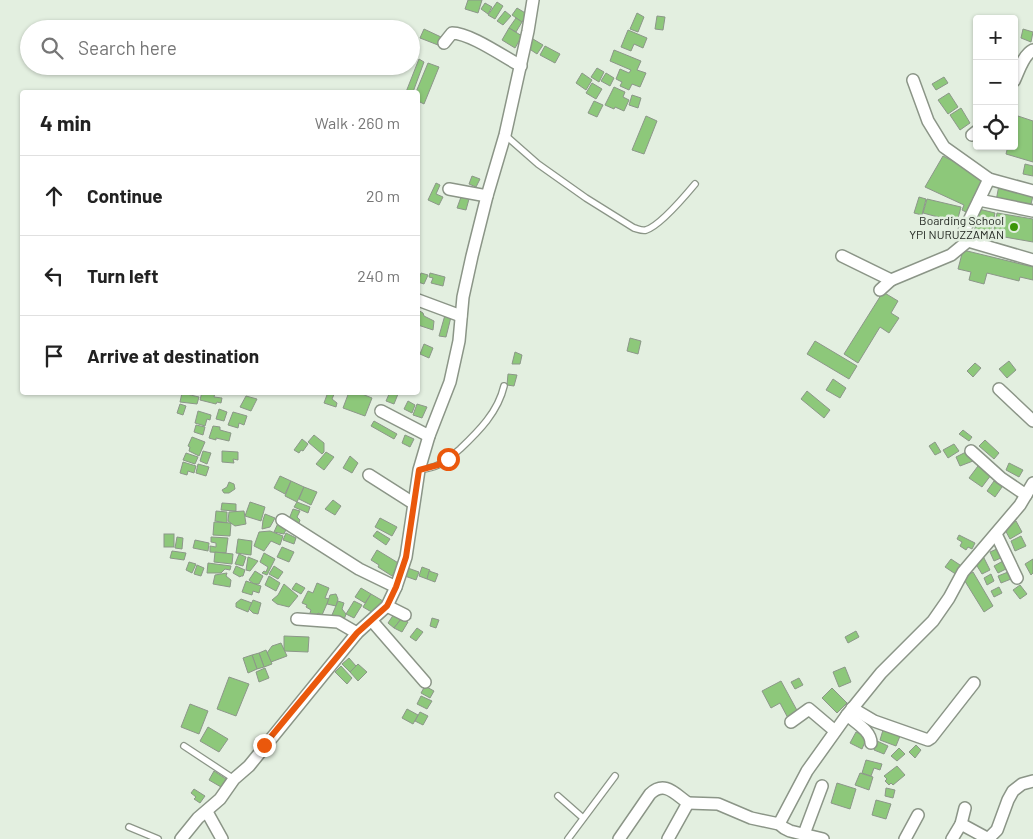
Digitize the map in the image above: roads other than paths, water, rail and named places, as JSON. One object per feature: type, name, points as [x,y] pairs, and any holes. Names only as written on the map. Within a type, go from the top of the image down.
[{"type":"street","points":[[181,839],[198,818],[220,799],[234,779],[249,766],[357,633],[387,606],[396,587],[406,557],[419,470],[429,436],[450,382],[459,340],[460,316],[472,256],[505,135],[534,0]]},
{"type":"street","points":[[444,43],[452,33],[457,33],[469,37],[521,66]]},
{"type":"street","points":[[1018,73],[1025,58],[1033,50]]},
{"type":"street","points":[[913,80],[928,121],[944,147],[989,179],[1033,191]]},
{"type":"street","points":[[989,179],[964,231],[964,236],[968,242],[1033,260]]},
{"type":"street","points":[[449,188],[487,196]]},
{"type":"street","points":[[979,200],[1033,211]]},
{"type":"street","points":[[880,290],[891,280],[951,255],[968,242]]},
{"type":"street","points":[[842,256],[891,280]]},
{"type":"street","points":[[420,301],[460,316]]},
{"type":"street","points":[[999,389],[1033,420]]},
{"type":"street","points":[[382,411],[429,436]]},
{"type":"street","points":[[971,451],[1001,478],[1026,495]]},
{"type":"street","points":[[369,475],[413,503]]},
{"type":"street","points":[[780,824],[807,771],[835,731],[882,673],[933,621],[949,598],[963,572],[996,534],[1033,483]]},
{"type":"street","points":[[282,520],[359,569],[396,587]]},
{"type":"street","points":[[996,534],[1017,578]]},
{"type":"street","points":[[387,606],[405,615]]},
{"type":"street","points":[[297,619],[338,622],[357,633]]},
{"type":"street","points":[[372,621],[425,682]]},
{"type":"street","points":[[850,712],[928,740],[974,683]]},
{"type":"street","points":[[791,722],[809,709],[835,731]]},
{"type":"street","points":[[850,712],[871,737],[871,743]]},
{"type":"street","points":[[961,824],[986,838],[997,830],[1013,791],[1017,787],[1033,781]]},
{"type":"street","points":[[804,834],[822,786]]},
{"type":"street","points":[[619,839],[650,794],[661,787],[668,789],[688,803],[718,804],[751,818],[780,824],[790,831],[823,839]]},
{"type":"street","points":[[668,839],[688,803]]},
{"type":"street","points":[[952,839],[961,824],[965,808]]},
{"type":"street","points":[[206,812],[222,839]]},
{"type":"street","points":[[905,839],[918,815]]},
{"type":"lane","points":[[505,135],[538,164],[586,198],[642,231],[647,230],[678,204],[695,184]]},
{"type":"lane","points":[[419,470],[438,465],[448,459],[476,434],[492,415],[502,398],[504,386]]},
{"type":"lane","points":[[184,746],[234,779]]},
{"type":"lane","points":[[568,839],[615,776]]},
{"type":"lane","points":[[558,796],[584,818]]},
{"type":"lane","points":[[129,827],[158,839]]},
{"type":"place","name":"Boarding School YPI NURUZZAMAN","points":[[1014,227]]}]
